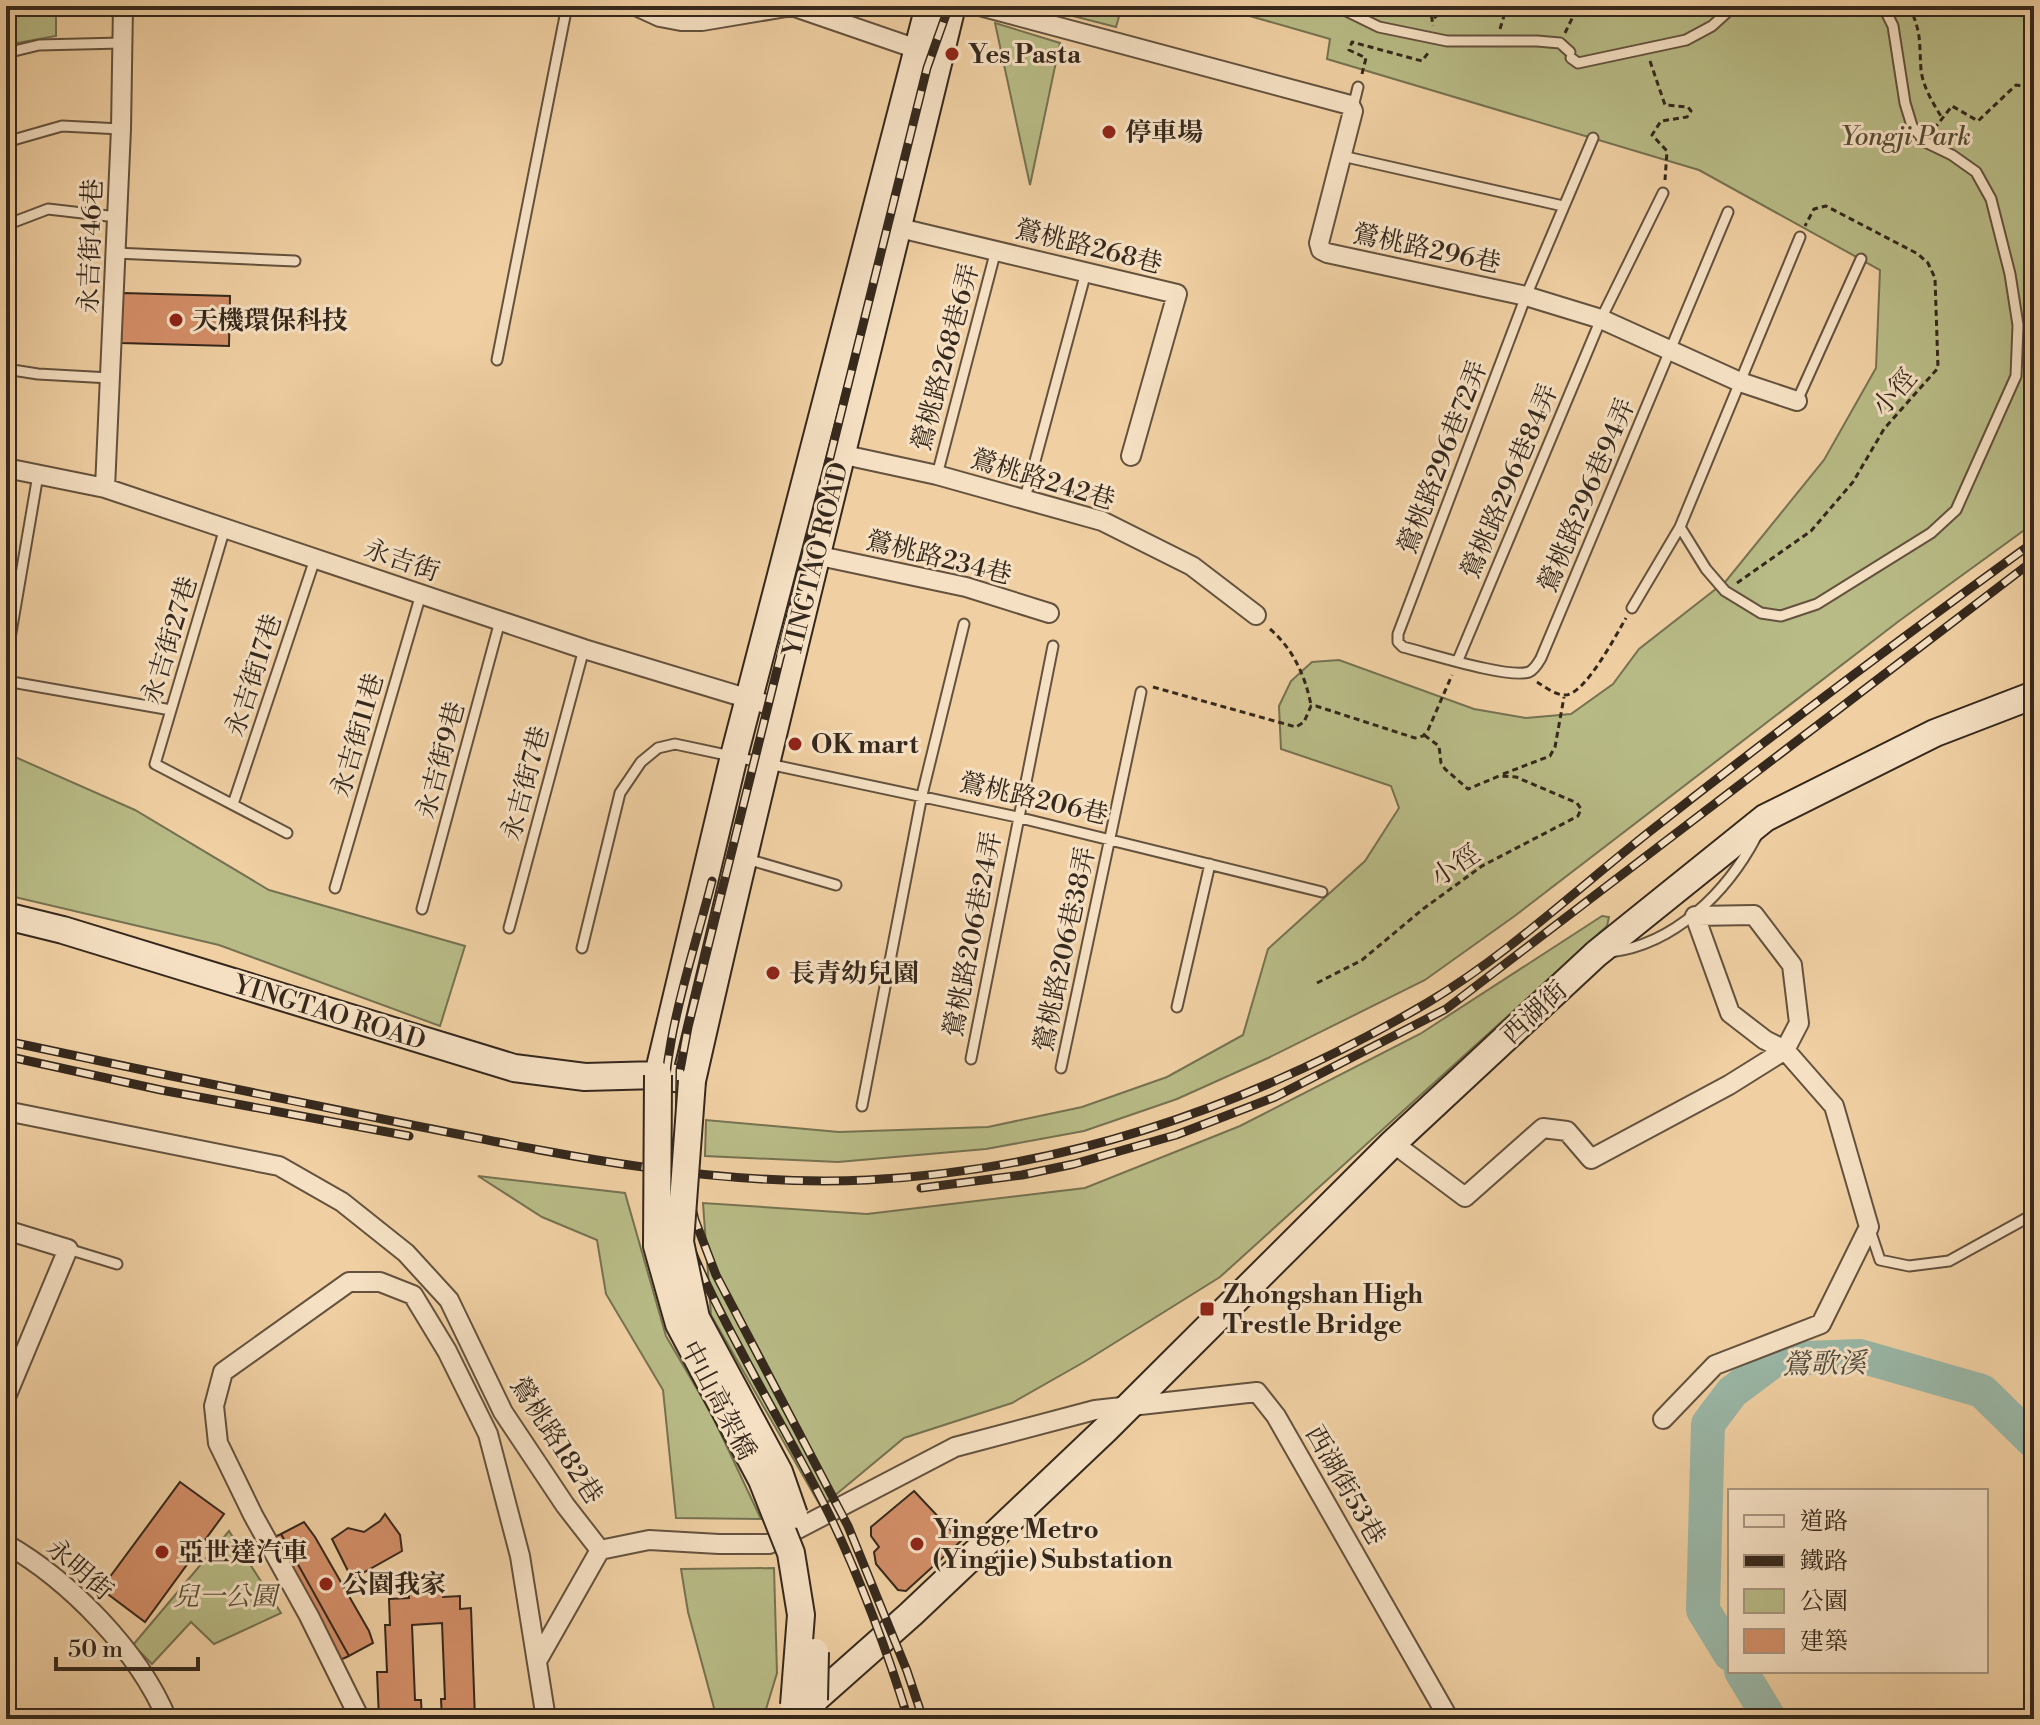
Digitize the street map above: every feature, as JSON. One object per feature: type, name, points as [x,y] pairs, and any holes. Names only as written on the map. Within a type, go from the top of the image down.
[{"type":"main road","name":"YINGTAO ROAD","points":[[658,1075],[734,756],[929,6]]},
{"type":"main road","name":"YINGTAO ROAD","points":[[6,916],[63,930],[514,1068],[585,1077],[658,1075],[692,1081],[815,555],[952,6]]},
{"type":"main road","name":"西湖街","points":[[801,1711],[911,1614],[1106,1429],[1393,1143],[1596,954],[1765,818],[1935,733],[2034,695]]},
{"type":"main road","name":"中山高架橋","points":[[658,1075],[657,1246],[679,1324],[762,1480],[791,1553],[801,1615],[801,1711]]},
{"type":"main road","name":"中山高架橋","points":[[692,1081],[680,1242],[696,1318],[779,1472],[803,1543],[816,1614],[801,1711]]},
{"type":"street","name":"永吉街46巷","points":[[105,488],[121,129],[123,6]]},
{"type":"street","points":[[636,6],[660,17],[681,21],[702,21],[792,6],[917,49]]},
{"type":"street","points":[[980,6],[1012,10],[1353,107]]},
{"type":"street","name":"鶯桃路296巷","points":[[1353,107],[1319,243],[1321,250],[1526,296],[1601,319],[1740,382],[1797,401]]},
{"type":"street","name":"鶯桃路268巷","points":[[872,222],[1177,294],[1131,456]]},
{"type":"street","name":"鶯桃路242巷","points":[[840,454],[937,475],[1102,521],[1192,566],[1256,615]]},
{"type":"street","name":"永吉街","points":[[6,468],[105,488],[584,649],[779,708]]},
{"type":"street","name":"鶯桃路234巷","points":[[815,555],[966,587],[1049,613]]},
{"type":"street","points":[[1393,1143],[1465,1197],[1543,1128],[1567,1131],[1591,1159],[1729,1085],[1785,1050],[1799,1023],[1792,965],[1754,915],[1695,916],[1730,1013],[1765,1040],[1785,1050],[1834,1106],[1869,1227],[1821,1324],[1715,1365],[1663,1419]]},
{"type":"street","name":"鶯桃路182巷","points":[[6,1111],[279,1166],[342,1202],[406,1253],[449,1300],[503,1412],[565,1505],[600,1550]]},
{"type":"street","points":[[6,1230],[68,1249],[6,1397]]},
{"type":"street","points":[[360,1719],[218,1443],[214,1406],[223,1372],[349,1282],[380,1282],[413,1295],[447,1351],[488,1434],[520,1556],[546,1719]]},
{"type":"street","name":"西湖街53巷","points":[[1128,1406],[1257,1392],[1276,1416],[1449,1719]]},
{"type":"street","points":[[537,1661],[600,1550],[649,1540],[769,1544],[955,1447],[1081,1414],[1128,1406]]},
{"type":"street","name":"永明街","points":[[6,1544],[32,1559],[108,1628],[158,1699],[167,1719]]},
{"type":"lane","points":[[497,360],[567,6]]},
{"type":"lane","points":[[1336,6],[1379,27],[1447,41],[1560,43],[1578,63],[1686,40],[1702,32],[1734,6]]},
{"type":"lane","points":[[1680,527],[1706,569],[1725,591],[1761,613],[1781,616],[1817,604],[1931,533],[1956,510],[2016,376],[2018,325],[2010,274],[1991,199],[1976,172],[1952,155],[1925,142],[1912,126],[1905,103],[1893,26],[1883,6]]},
{"type":"lane","points":[[6,53],[39,45],[121,43]]},
{"type":"lane","points":[[1353,107],[1358,87]]},
{"type":"lane","points":[[6,142],[62,126],[121,129]]},
{"type":"lane","name":"鶯桃路296巷72弄","points":[[1458,660],[1403,647],[1398,642],[1398,634],[1526,296],[1593,138]]},
{"type":"lane","points":[[1342,156],[1563,206]]},
{"type":"lane","name":"鶯桃路296巷84弄","points":[[1458,660],[1601,319],[1663,193]]},
{"type":"lane","points":[[6,225],[48,209],[117,217]]},
{"type":"lane","name":"鶯桃路296巷94弄","points":[[1525,673],[1533,670],[1541,658],[1728,212]]},
{"type":"lane","points":[[1632,608],[1680,527],[1800,237]]},
{"type":"lane","name":"鶯桃路268巷6弄","points":[[937,475],[996,250]]},
{"type":"lane","points":[[115,253],[295,261]]},
{"type":"lane","points":[[1797,401],[1861,259]]},
{"type":"lane","points":[[1025,498],[1086,272]]},
{"type":"lane","points":[[6,369],[110,378]]},
{"type":"lane","points":[[6,662],[38,475]]},
{"type":"lane","name":"永吉街27巷","points":[[225,528],[155,764],[233,804]]},
{"type":"lane","name":"永吉街17巷","points":[[233,804],[315,559]]},
{"type":"lane","name":"永吉街11巷","points":[[335,888],[421,594]]},
{"type":"lane","name":"永吉街9巷","points":[[422,909],[500,621]]},
{"type":"lane","points":[[862,1106],[922,795],[964,624]]},
{"type":"lane","name":"鶯桃路206巷24弄","points":[[971,1059],[1053,646]]},
{"type":"lane","name":"永吉街7巷","points":[[509,928],[584,649]]},
{"type":"lane","points":[[1458,660],[1505,672],[1525,673]]},
{"type":"lane","points":[[6,681],[171,710]]},
{"type":"lane","name":"鶯桃路206巷38弄","points":[[1061,1068],[1141,692]]},
{"type":"lane","name":"鶯桃路206巷","points":[[582,948],[620,793],[641,762],[658,748],[675,744],[1110,838],[1322,892]]},
{"type":"lane","points":[[233,804],[287,833]]},
{"type":"lane","points":[[1596,954],[1633,950],[1695,916],[1741,865],[1765,818]]},
{"type":"lane","points":[[742,857],[836,885]]},
{"type":"lane","points":[[1177,1007],[1210,864]]},
{"type":"lane","points":[[1869,1227],[1880,1260],[1909,1266],[1949,1261],[2034,1214]]},
{"type":"lane","points":[[68,1249],[117,1264]]},
{"type":"path","points":[[1433,18],[1443,6]]},
{"type":"path","points":[[1494,43],[1507,6]]},
{"type":"path","points":[[1560,43],[1578,6]]},
{"type":"path","points":[[1909,6],[1922,42],[1921,72],[1930,98],[1942,118]]},
{"type":"path","points":[[1358,87],[1366,58],[1349,50],[1352,42],[1422,61],[1426,58],[1432,38]]},
{"type":"path","points":[[1646,49],[1665,105],[1688,107],[1691,111],[1687,117],[1661,121],[1652,135],[1667,151],[1663,193]]},
{"type":"path","points":[[1925,142],[1952,106],[1978,121],[2016,85],[2034,95]]},
{"type":"path","name":"小徑","points":[[1725,591],[1811,531],[1853,482],[1884,429],[1938,368],[1935,278],[1928,263],[1918,254],[1826,206],[1814,209],[1800,237]]},
{"type":"path","points":[[1525,673],[1548,690],[1564,695],[1575,692],[1589,677],[1632,608]]},
{"type":"path","points":[[1141,692],[1147,686],[1296,727],[1304,722],[1311,706],[1298,664],[1281,639],[1256,615]]},
{"type":"path","points":[[1311,706],[1415,738],[1424,735],[1458,660]]},
{"type":"path","name":"小徑","points":[[1424,735],[1439,746],[1445,769],[1468,789],[1550,756],[1555,747],[1564,695]]},
{"type":"path","name":"小徑","points":[[1317,983],[1362,960],[1423,909],[1482,866],[1578,816],[1581,809],[1577,803],[1516,777],[1499,776]]},
{"type":"green space","points":[[6,6],[56,6],[56,36],[6,45]]},
{"type":"green space","points":[[1034,6],[1122,6],[1116,27]]},
{"type":"green space","name":"Yongji Park","points":[[1215,6],[2034,6],[2034,523],[1899,621],[1516,915],[1425,980],[1268,1058],[1177,1099],[1084,1131],[986,1149],[838,1162],[705,1156],[706,1120],[839,1132],[988,1127],[1082,1107],[1167,1077],[1243,1035],[1268,949],[1365,861],[1399,808],[1391,786],[1281,749],[1279,706],[1291,681],[1312,662],[1339,660],[1474,709],[1526,718],[1571,714],[1613,684],[1639,649],[1726,581],[1824,460],[1876,368],[1880,270],[1699,170],[1327,59],[1330,39]]},
{"type":"green space","points":[[995,23],[1060,43],[1030,185]]},
{"type":"green space","points":[[6,753],[135,810],[269,890],[465,946],[440,1026],[219,945],[6,895]]},
{"type":"green space","points":[[1602,916],[1609,917],[1607,926],[1220,1277],[1012,1403],[904,1438],[821,1507],[711,1315],[703,1203],[867,1214],[1085,1188],[1240,1126],[1420,1034]]},
{"type":"green space","points":[[478,1176],[625,1193],[666,1336],[711,1413],[761,1519],[676,1518],[663,1390],[606,1294],[597,1240],[542,1217]]},
{"type":"green space","name":"兒一公園","points":[[229,1531],[281,1613],[214,1644],[191,1622],[152,1664],[133,1645]]},
{"type":"green space","points":[[774,1568],[777,1673],[763,1719],[717,1719],[688,1612],[681,1569]]},
{"type":"building","name":"天機環保科技","points":[[123,293],[230,296],[229,346],[121,343]]},
{"type":"building","name":"亞世達汽車","points":[[180,1482],[224,1514],[145,1622],[101,1589]]},
{"type":"building","name":"Yingge Metro (Yingjie) Substation","points":[[914,1491],[961,1541],[906,1591],[898,1590],[876,1564],[874,1552],[879,1547],[871,1536],[871,1527]]},
{"type":"building","points":[[385,1514],[400,1535],[402,1551],[352,1579],[332,1539],[348,1528],[364,1532]]},
{"type":"building","name":"公園我家","points":[[304,1522],[369,1631],[373,1643],[349,1656],[281,1534]]},
{"type":"building","points":[[281,1534],[349,1656],[338,1661],[272,1538]]},
{"type":"building","points":[[442,1575],[443,1597],[460,1596],[460,1609],[471,1608],[475,1719],[442,1719],[441,1699],[445,1699],[442,1623],[412,1625],[415,1700],[421,1700],[422,1719],[379,1719],[377,1672],[387,1672],[385,1625],[390,1625],[389,1599],[409,1598],[408,1577]]},
{"type":"waterway","name":"鶯歌溪","points":[[1728,1651],[1703,1610],[1708,1424],[1732,1392],[1776,1359],[1860,1356],[1982,1391],[2034,1442]]},
{"type":"waterway","name":"鶯歌溪","points":[[1742,1673],[1770,1719]]},
{"type":"railway","points":[[923,1719],[907,1671],[848,1526],[716,1275],[695,1220],[679,1155],[680,1070],[688,1027],[927,68],[949,6]]},
{"type":"railway","points":[[6,1041],[525,1147],[695,1174],[752,1179],[867,1180],[942,1174],[1087,1146],[1158,1126],[1227,1101],[1295,1072],[1427,1003],[1517,940],[1751,753],[2034,542]]},
{"type":"railway","points":[[921,1188],[1022,1175],[1074,1164],[1176,1135],[1275,1097],[1446,1009],[2034,560]]},
{"type":"railway","points":[[712,881],[677,1013],[665,1080],[665,1148],[675,1201],[693,1253],[716,1303],[830,1516],[873,1616],[908,1719]]},
{"type":"railway","points":[[6,1056],[161,1090],[409,1136]]},
{"type":"place","name":"Yes Pasta","points":[[952,54]]},
{"type":"place","name":"停車場","points":[[1109,132]]},
{"type":"place","name":"天機環保科技","points":[[176,320]]},
{"type":"place","name":"OK mart","points":[[795,744]]},
{"type":"place","name":"長青幼兒園","points":[[773,973]]},
{"type":"place","name":"Zhongshan High Trestle Bridge","points":[[1207,1309]]},
{"type":"place","name":"Yingge Metro (Yingjie) Substation","points":[[917,1544]]},
{"type":"place","name":"亞世達汽車","points":[[162,1552]]},
{"type":"place","name":"公園我家","points":[[326,1584]]}]
